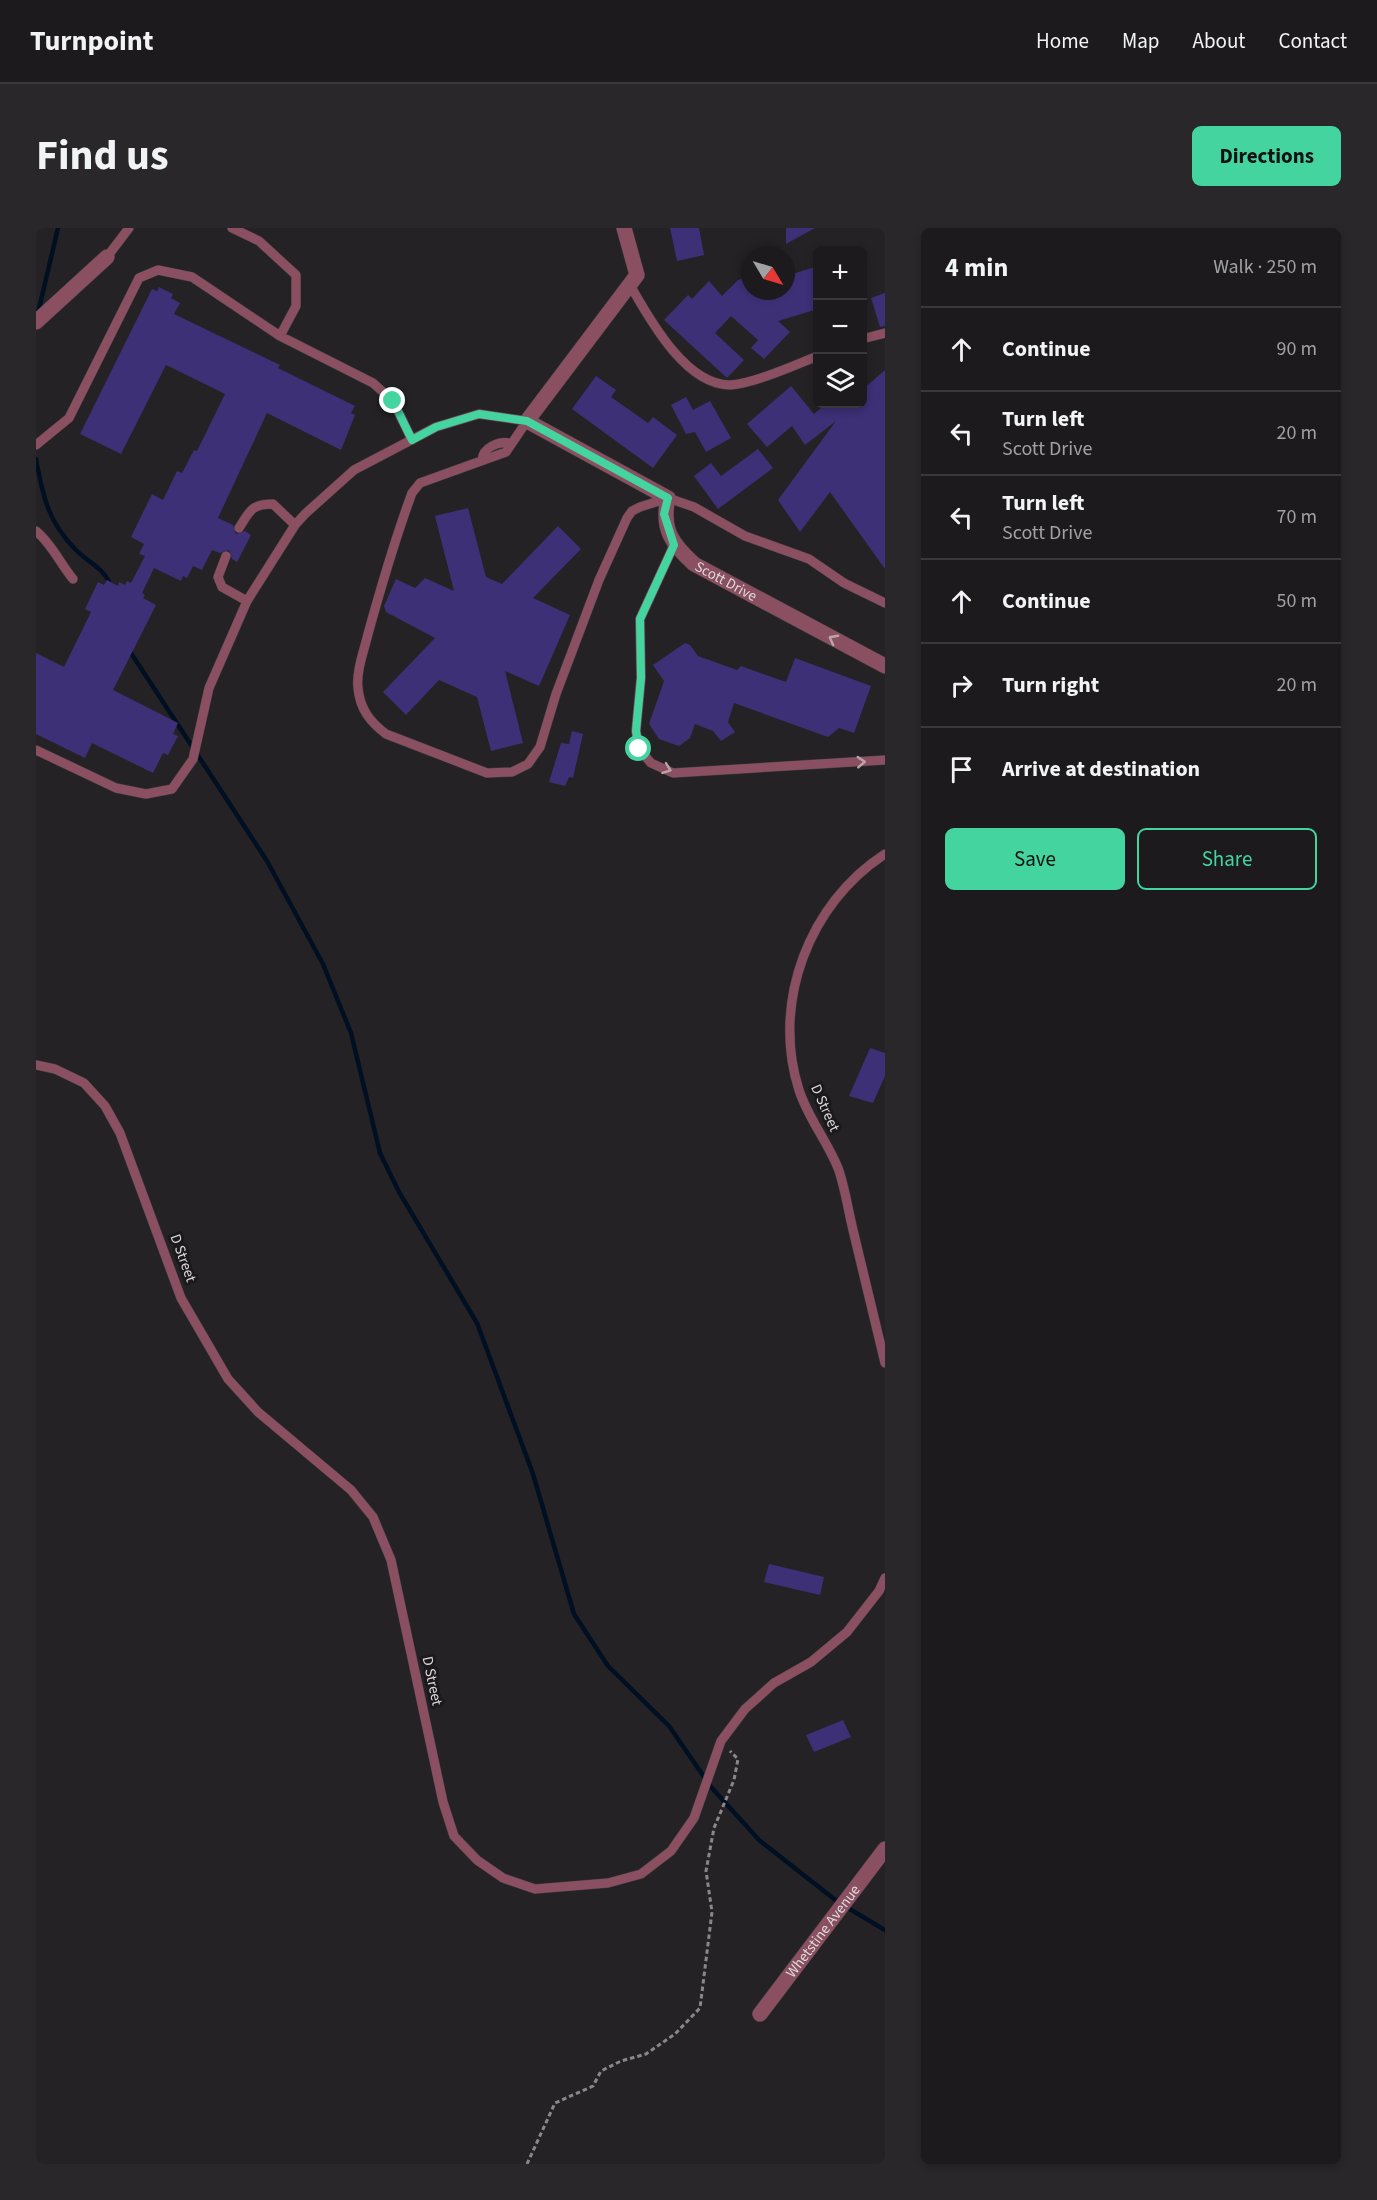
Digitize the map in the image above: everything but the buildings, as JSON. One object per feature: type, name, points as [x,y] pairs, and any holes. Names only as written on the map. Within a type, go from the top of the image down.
[{"type":"street","points":[[624,228],[637,275],[527,421],[668,498]]},
{"type":"street","points":[[36,322],[107,257]]},
{"type":"street","name":"Scott Drive","points":[[668,498],[664,514],[674,545],[694,564],[885,666]]},
{"type":"street","name":"Whetstine Avenue","points":[[760,2014],[885,1849]]},
{"type":"lane","points":[[107,257],[129,228]]},
{"type":"lane","points":[[232,228],[259,241],[296,275],[296,306],[280,336]]},
{"type":"lane","points":[[36,445],[69,418],[139,278],[158,270],[192,277],[280,336],[373,383],[393,401],[412,440]]},
{"type":"lane","points":[[630,285],[658,334],[696,372],[714,382],[731,385],[813,358]]},
{"type":"lane","points":[[867,338],[885,333]]},
{"type":"lane","points":[[36,750],[116,788],[146,794],[172,789],[193,759],[209,688],[247,601],[295,525],[354,470],[436,427],[479,414],[527,421],[510,443],[499,442],[485,451],[482,460],[420,483],[412,493],[381,586],[360,666],[358,687],[363,709],[373,724],[386,734],[487,772],[512,772],[528,765],[540,747],[556,694],[587,611],[627,518],[632,511],[640,507],[668,498],[694,507],[745,536],[796,553],[885,603]]},
{"type":"lane","points":[[239,528],[258,504],[273,504],[295,525]]},
{"type":"lane","points":[[36,531],[45,538],[55,557],[73,579]]},
{"type":"lane","points":[[674,545],[640,619],[641,678],[636,731],[639,749],[651,763],[673,773],[885,760]]},
{"type":"lane","points":[[226,556],[218,577],[222,586],[247,601]]},
{"type":"lane","name":"D Street","points":[[885,854],[870,864],[832,901],[809,940],[792,999],[791,1043],[799,1089],[813,1124],[838,1168],[885,1363]]},
{"type":"lane","name":"D Street","points":[[36,1065],[55,1069],[84,1083],[105,1106],[120,1133],[181,1298],[228,1379],[258,1412],[351,1490],[373,1517],[391,1560],[443,1802],[454,1836],[477,1860],[503,1878],[536,1889],[608,1883],[641,1874],[671,1851],[694,1818],[721,1741],[745,1709],[774,1683],[811,1662],[847,1632],[879,1591],[885,1578]]},
{"type":"path","points":[[527,2164],[555,2103],[593,2086],[601,2072],[621,2061],[646,2054],[675,2034],[700,2008],[712,1912],[706,1871],[714,1828],[734,1780],[738,1759],[721,1741]]},
{"type":"waterway","points":[[38,313],[58,228]]},
{"type":"waterway","points":[[36,459],[44,497],[53,519],[67,540],[96,566],[111,586]]},
{"type":"waterway","points":[[129,650],[267,861],[323,964],[351,1033],[380,1153],[399,1192],[477,1323],[533,1474],[574,1614],[608,1666],[669,1726],[711,1787],[759,1840],[838,1902],[885,1930]]},
{"type":"route","points":[[393,401],[412,440],[436,427],[479,414],[527,421],[668,498],[664,514],[674,545],[640,619],[641,678],[636,731],[639,749]]}]
